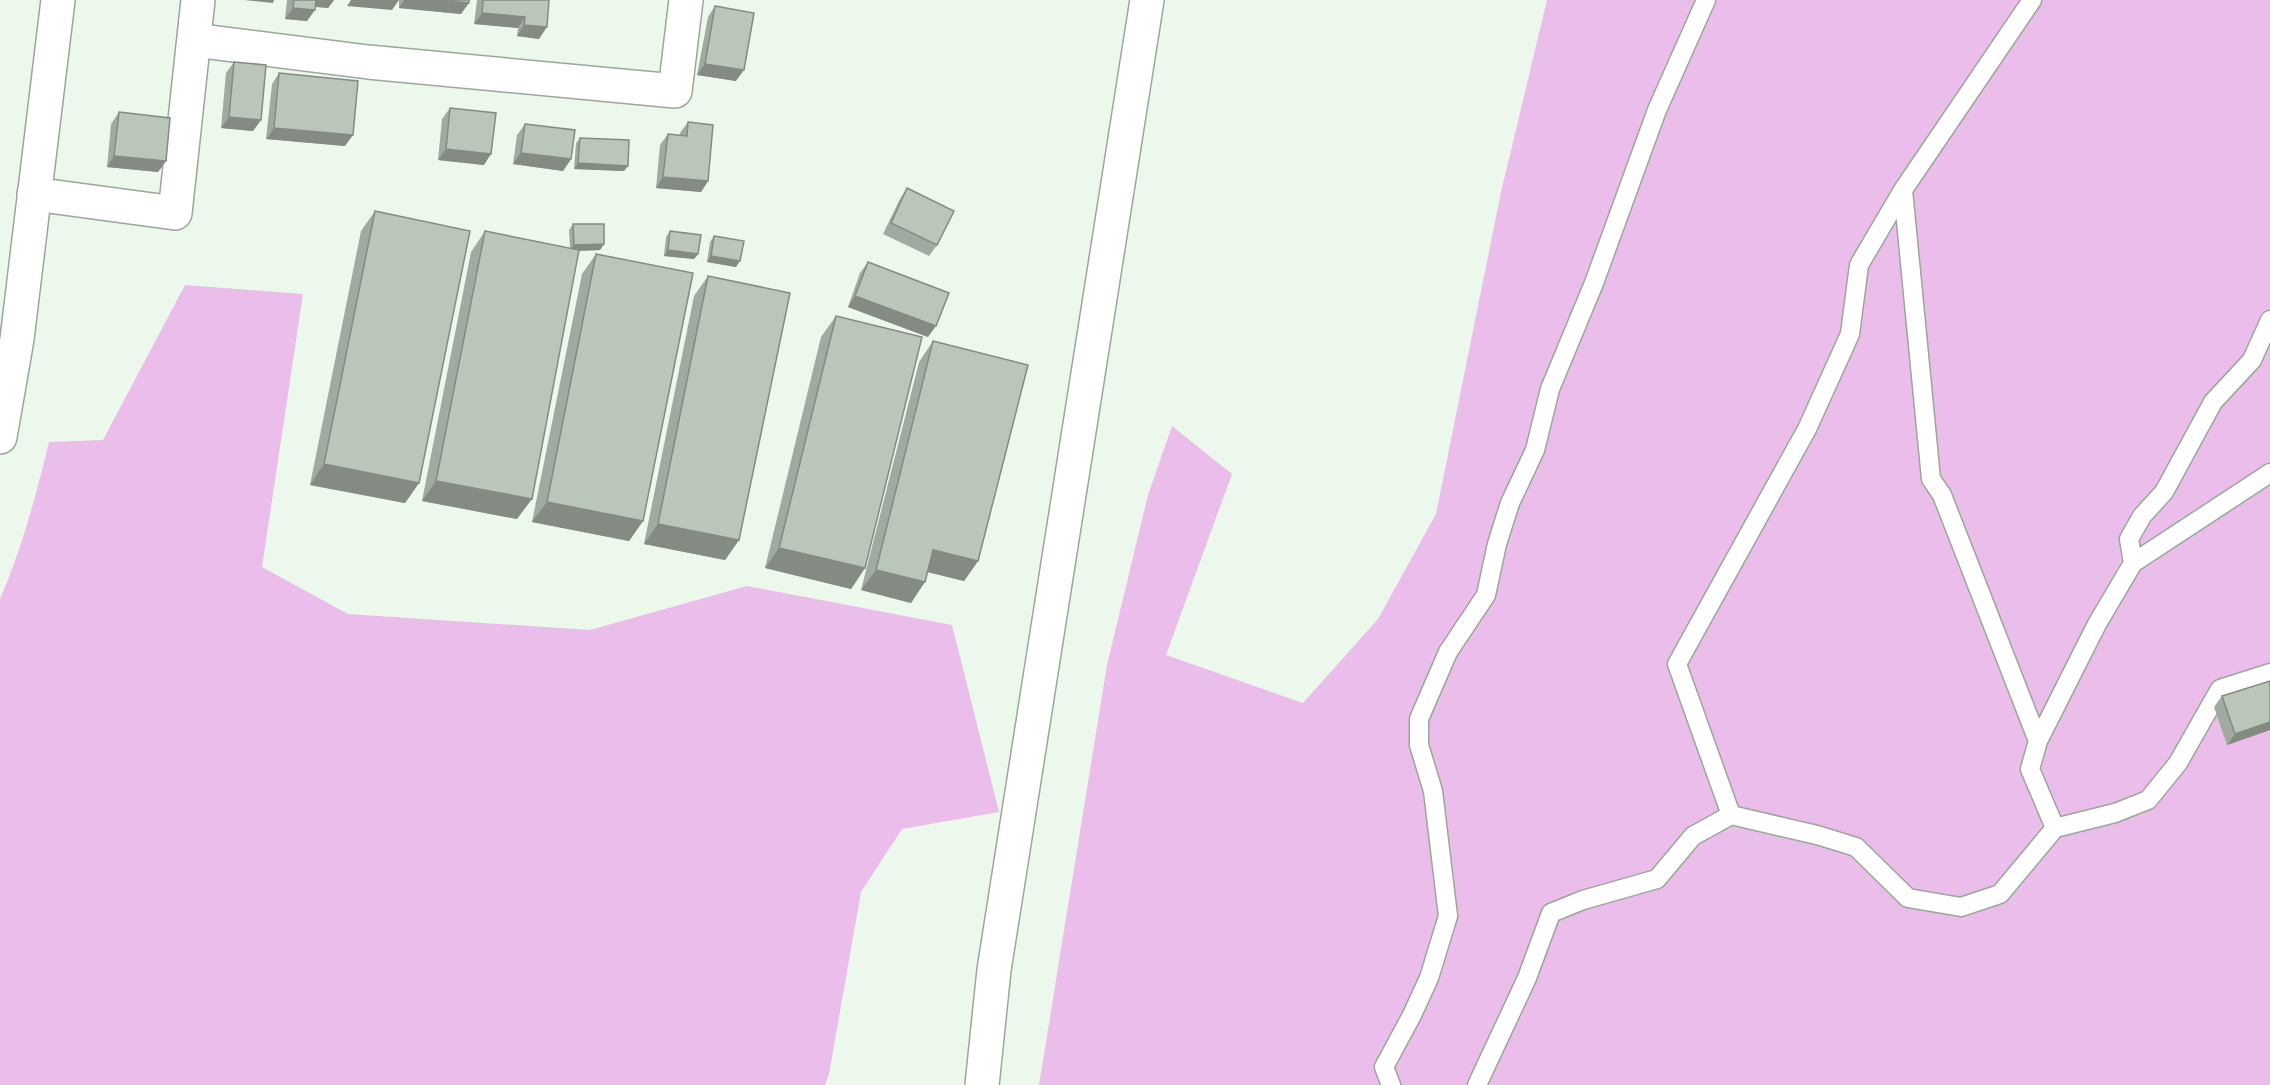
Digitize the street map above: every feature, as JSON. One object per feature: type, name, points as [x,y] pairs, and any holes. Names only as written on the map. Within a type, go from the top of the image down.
[{"type":"street","points":[[0,437],[17,339],[58,0]]},
{"type":"street","points":[[34,194],[175,213],[198,0]]},
{"type":"street","points":[[194,40],[368,62],[675,91],[686,0]]},
{"type":"street","points":[[982,1085],[994,970],[1147,0]]},
{"type":"lane","points":[[1391,1085],[1384,1066],[1429,978],[1448,916],[1433,791],[1419,745],[1419,719],[1448,652],[1486,595],[1497,544],[1510,503],[1535,450],[1550,389],[1594,283],[1657,110],[1706,0]]},
{"type":"lane","points":[[1731,815],[1677,664],[1807,429],[1850,334],[1859,265],[1903,190],[2032,0]]},
{"type":"lane","points":[[1903,190],[1931,479],[1942,495],[2038,741]]},
{"type":"lane","points":[[2133,562],[2129,539],[2142,516],[2164,492],[2213,402],[2252,360],[2270,320]]},
{"type":"lane","points":[[2055,828],[2030,769],[2038,741],[2097,624],[2133,562],[2270,473]]},
{"type":"lane","points":[[1477,1085],[1527,978],[1551,913],[1583,900],[1658,879],[1693,836],[1731,815],[1817,835],[1856,847],[1908,898],[1961,907],[2000,894],[2055,828],[2115,813],[2148,800],[2178,763],[2220,689],[2270,673]]},
{"type":"shaded area","points":[[1547,0],[2270,0],[2270,1085],[1039,1085],[1107,665],[1148,495],[1172,426],[1232,474],[1166,655],[1303,703],[1378,619],[1436,514],[1501,192]]},
{"type":"shaded area","points":[[185,285],[303,294],[262,567],[348,614],[590,630],[747,586],[952,625],[999,812],[902,829],[861,892],[829,1074],[825,1085],[0,1085],[0,599],[28,522],[49,442],[103,440]]},
{"type":"building","points":[[294,0],[316,0],[315,10],[293,8]]},
{"type":"building","points":[[436,0],[469,0],[469,3]]},
{"type":"building","points":[[483,0],[549,0],[547,27],[524,25],[525,17],[482,13]]},
{"type":"building","points":[[715,6],[754,13],[744,70],[705,64]]},
{"type":"building","points":[[234,62],[266,65],[261,120],[229,117]]},
{"type":"building","points":[[279,73],[358,81],[353,135],[274,128]]},
{"type":"building","points":[[450,108],[496,113],[491,154],[446,149]]},
{"type":"building","points":[[119,112],[170,118],[166,161],[114,156]]},
{"type":"building","points":[[688,122],[713,125],[708,181],[663,177],[668,134],[687,136]]},
{"type":"building","points":[[525,124],[575,130],[571,159],[521,153]]},
{"type":"building","points":[[580,138],[629,140],[628,166],[578,163]]},
{"type":"building","points":[[907,188],[954,211],[937,245],[891,223]]},
{"type":"building","points":[[375,211],[470,231],[419,483],[324,464]]},
{"type":"building","points":[[573,224],[604,224],[604,244],[574,245]]},
{"type":"building","points":[[485,231],[579,250],[532,499],[436,481]]},
{"type":"building","points":[[670,231],[701,235],[698,254],[668,250]]},
{"type":"building","points":[[714,236],[744,241],[740,261],[711,256]]},
{"type":"building","points":[[596,254],[693,273],[643,521],[547,502]]},
{"type":"building","points":[[868,262],[949,293],[936,326],[855,296]]},
{"type":"building","points":[[708,276],[790,293],[739,540],[658,524]]},
{"type":"building","points":[[836,316],[922,337],[865,568],[779,548]]},
{"type":"building","points":[[933,341],[1028,365],[978,561],[933,550],[925,582],[876,570]]},
{"type":"building","points":[[2270,681],[2270,722],[2235,734],[2222,696]]}]
